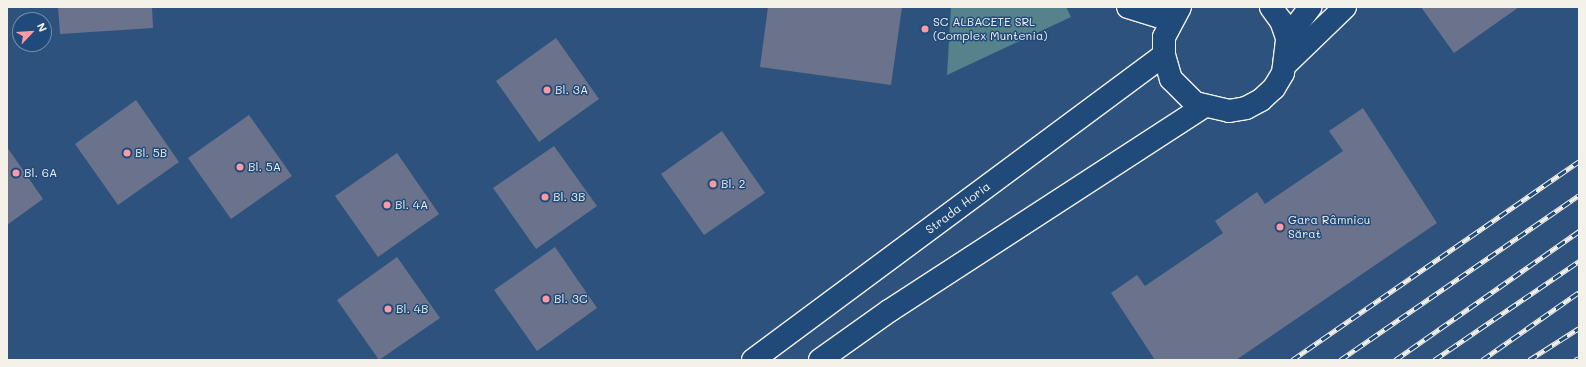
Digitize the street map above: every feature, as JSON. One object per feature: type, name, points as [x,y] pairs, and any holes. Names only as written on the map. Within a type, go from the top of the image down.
[{"type":"street","points":[[1128,7],[1175,13],[1164,37],[1164,55],[1176,86],[1188,99],[1203,107],[1228,111],[1254,104],[1274,88],[1286,64],[1345,7]]},
{"type":"street","points":[[1271,7],[1281,21],[1287,38],[1286,64]]},
{"type":"street","points":[[1287,38],[1310,7]]},
{"type":"street","name":"Strada Horia","points":[[753,360],[1164,55]]},
{"type":"street","points":[[820,360],[926,286],[1203,107]]},
{"type":"green space","points":[[951,7],[1066,7],[1071,17],[947,75]]},
{"type":"building","points":[[58,7],[152,7],[153,28],[60,34]]},
{"type":"building","points":[[768,7],[902,7],[891,85],[760,67]]},
{"type":"building","points":[[1421,7],[1519,7],[1454,53]]},
{"type":"building","name":"Bl. 3A","points":[[556,38],[599,99],[539,142],[496,81]]},
{"type":"building","name":"Bl. 5B","points":[[136,100],[179,162],[118,205],[75,144]]},
{"type":"building","name":"Gara Râmnicu Sărat","points":[[1363,108],[1437,223],[1236,360],[1155,360],[1111,293],[1137,275],[1145,286],[1223,233],[1215,221],[1257,192],[1265,204],[1343,151],[1329,131]]},
{"type":"building","name":"Bl. 5A","points":[[249,115],[292,176],[231,219],[188,158]]},
{"type":"building","name":"Bl. 2","points":[[722,131],[765,193],[704,235],[661,174]]},
{"type":"building","name":"Bl. 3B","points":[[554,146],[597,206],[536,249],[493,188]]},
{"type":"building","name":"Bl. 6A","points":[[7,147],[43,199],[7,225]]},
{"type":"building","name":"Bl. 4A","points":[[397,153],[439,214],[378,257],[335,196]]},
{"type":"building","name":"Bl. 3C","points":[[555,247],[597,308],[537,351],[494,290]]},
{"type":"building","name":"Bl. 4B","points":[[397,257],[440,318],[379,360],[337,300]]},
{"type":"railway","points":[[1292,360],[1579,161]]},
{"type":"railway","points":[[1340,360],[1579,195]]},
{"type":"railway","points":[[1395,360],[1579,231]]},
{"type":"railway","points":[[1434,360],[1579,261]]},
{"type":"railway","points":[[1482,360],[1579,292]]},
{"type":"railway","points":[[1529,360],[1579,328]]},
{"type":"railway","points":[[1575,360],[1579,358]]},
{"type":"place","name":"SC ALBACETE SRL (Complex Muntenia)","points":[[925,29]]},
{"type":"place","name":"Bl. 3A","points":[[547,90]]},
{"type":"place","name":"Bl. 5B","points":[[127,153]]},
{"type":"place","name":"Bl. 5A","points":[[240,167]]},
{"type":"place","name":"Bl. 6A","points":[[16,173]]},
{"type":"place","name":"Bl. 2","points":[[713,184]]},
{"type":"place","name":"Bl. 3B","points":[[545,197]]},
{"type":"place","name":"Bl. 4A","points":[[387,205]]},
{"type":"place","name":"Gara Râmnicu Sărat","points":[[1280,227]]},
{"type":"place","name":"Bl. 3C","points":[[546,299]]},
{"type":"place","name":"Bl. 4B","points":[[388,309]]}]
